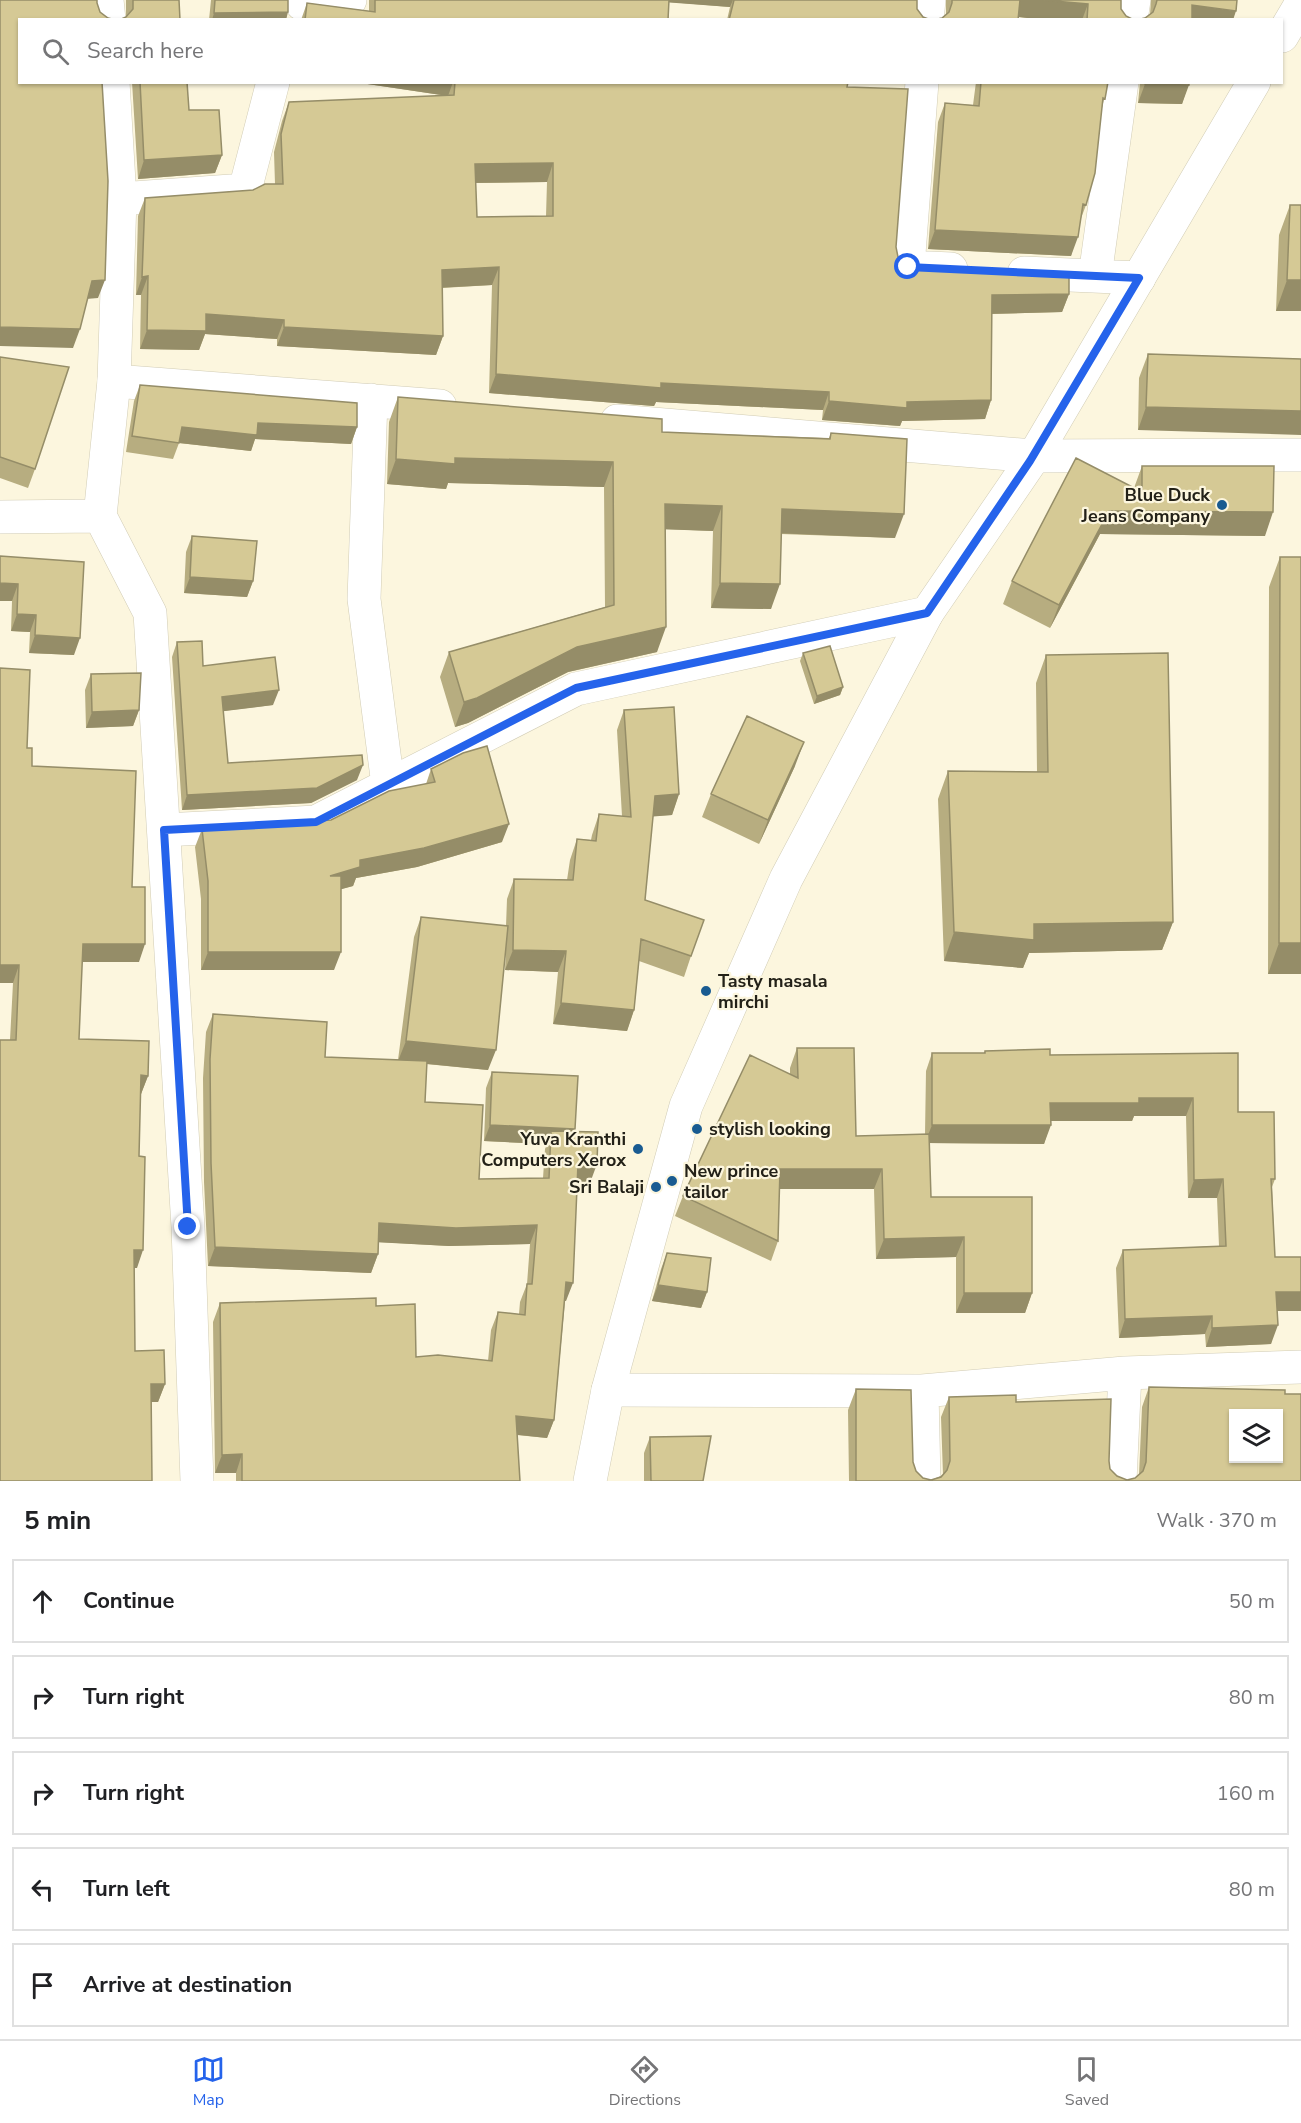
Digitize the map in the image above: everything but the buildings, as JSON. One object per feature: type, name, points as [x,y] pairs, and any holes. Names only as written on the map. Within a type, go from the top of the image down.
[{"type":"street","points":[[107,0],[109,18]]},
{"type":"street","points":[[300,8],[350,0]]},
{"type":"street","points":[[927,18],[929,0]]},
{"type":"street","points":[[1131,18],[1134,0]]},
{"type":"street","points":[[1283,33],[1301,4]]},
{"type":"street","points":[[112,84],[120,199],[114,381],[100,516],[150,613],[188,1227],[197,1481]]},
{"type":"street","points":[[120,199],[245,190],[272,84]]},
{"type":"street","points":[[922,84],[908,267],[1139,278]]},
{"type":"street","points":[[1095,276],[1122,84]]},
{"type":"street","points":[[590,1481],[608,1390],[686,1106],[786,879],[927,613],[1033,456],[1253,84]]},
{"type":"street","points":[[114,381],[465,408]]},
{"type":"street","points":[[371,400],[364,599],[388,785]]},
{"type":"street","points":[[584,418],[1033,456],[1301,455]]},
{"type":"street","points":[[2,523],[100,516]]},
{"type":"street","points":[[164,830],[316,822],[576,688],[927,613]]},
{"type":"street","points":[[608,1390],[922,1391],[1125,1373],[1301,1367]]},
{"type":"street","points":[[1120,1481],[1125,1373]]},
{"type":"street","points":[[922,1391],[924,1481]]},
{"type":"place","name":"Blue Duck Jeans Company","points":[[1222,505]]},
{"type":"place","name":"Tasty masala mirchi","points":[[706,991]]},
{"type":"place","name":"stylish looking","points":[[697,1129]]},
{"type":"place","name":"Yuva Kranthi Computers Xerox","points":[[638,1149]]},
{"type":"place","name":"New prince tailor","points":[[672,1181]]},
{"type":"place","name":"Sri Balaji","points":[[656,1187]]},
{"type":"route","points":[[188,1227],[164,830],[316,822],[576,688],[927,613],[1030,461],[1139,278],[908,267]]}]
